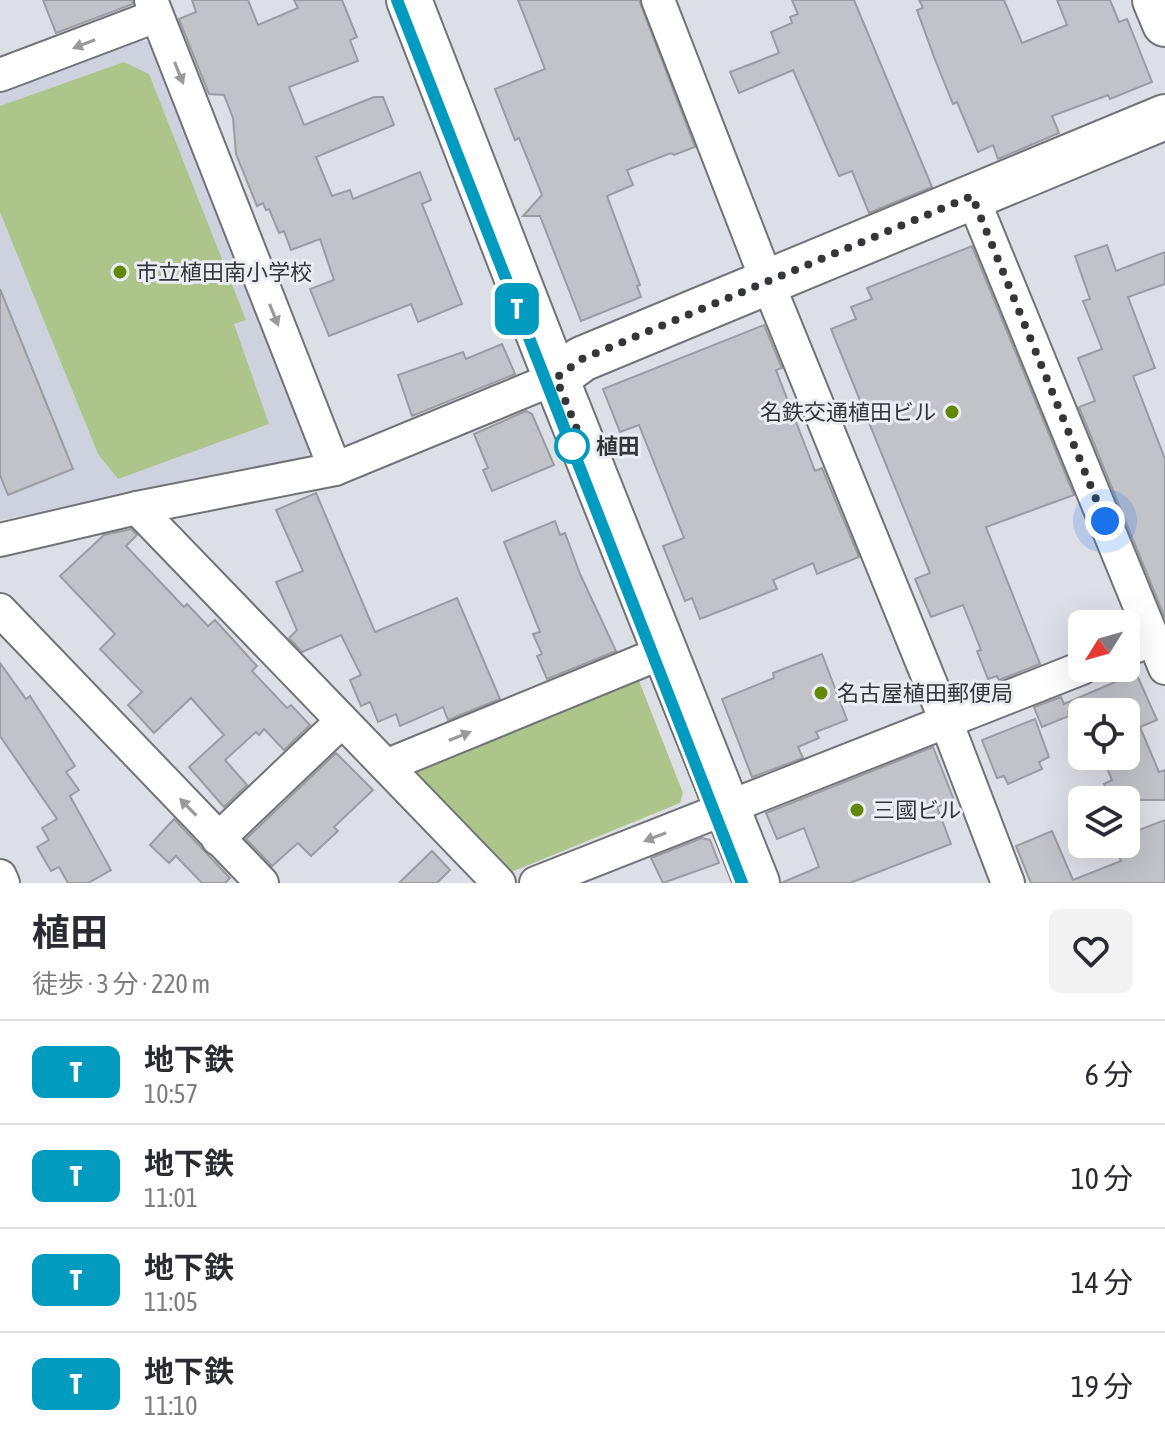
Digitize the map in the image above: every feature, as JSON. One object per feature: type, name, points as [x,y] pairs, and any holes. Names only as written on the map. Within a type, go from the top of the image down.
[{"type":"street","points":[[409,0],[757,883]]},
{"type":"street","points":[[658,0],[1008,883]]},
{"type":"street","points":[[1155,0],[1165,24]]},
{"type":"street","points":[[0,75],[154,8],[335,469]]},
{"type":"street","points":[[0,540],[137,508],[335,469],[556,378],[582,359],[1165,117]]},
{"type":"street","points":[[972,196],[1148,653]]},
{"type":"street","points":[[137,508],[499,883]]},
{"type":"street","points":[[0,610],[262,883]]},
{"type":"street","points":[[388,765],[666,651]]},
{"type":"street","points":[[536,883],[1068,673]]},
{"type":"street","points":[[218,839],[341,722]]},
{"type":"street","points":[[0,876],[3,883]]},
{"type":"shaded area","name":"市立植田南小学校","points":[[139,40],[153,44],[309,450],[303,461],[0,520],[0,93]]},
{"type":"green space","name":"市立植田南小学校","points":[[124,62],[149,74],[246,320],[234,324],[269,424],[118,479],[98,454],[0,212],[0,106]]},
{"type":"green space","points":[[636,673],[683,793],[680,803],[514,871],[506,869],[417,773],[418,761]]},
{"type":"building","points":[[43,0],[132,0],[133,4],[56,33]]},
{"type":"building","points":[[192,0],[248,0],[258,25],[298,8],[294,0],[342,0],[357,37],[350,40],[358,61],[289,87],[304,125],[374,97],[383,97],[394,125],[316,157],[332,196],[350,190],[353,199],[420,172],[431,200],[422,204],[462,304],[418,322],[411,304],[329,336],[310,289],[334,280],[320,239],[291,250],[284,231],[279,233],[269,209],[266,210],[263,203],[257,206],[236,154],[233,118],[224,95],[209,94],[179,19],[196,12]]},
{"type":"building","points":[[518,0],[639,0],[695,147],[627,170],[633,185],[607,196],[640,285],[637,286],[641,297],[581,321],[540,216],[523,216],[542,195],[495,89],[545,69]]},
{"type":"building","points":[[792,0],[854,0],[932,187],[869,213],[852,171],[839,176],[793,70],[739,93],[730,72],[779,53],[771,32],[792,23],[790,17],[798,14]]},
{"type":"building","points":[[919,0],[1004,0],[1022,43],[1067,25],[1057,0],[1110,0],[1119,22],[1127,19],[1152,82],[1110,99],[1108,95],[1052,116],[1059,133],[998,159],[993,145],[978,152],[957,102],[953,104],[934,57],[917,10],[923,8]]},
{"type":"building","points":[[1107,245],[1116,271],[1165,252],[1165,284],[1128,297],[1155,368],[1133,376],[1165,459],[1165,618],[1079,407],[1095,401],[1078,358],[1102,349],[1083,301],[1090,299],[1075,256]]},
{"type":"building","name":"名鉄交通植田ビル","points":[[972,246],[1074,495],[986,527],[1040,664],[999,680],[997,676],[988,679],[977,651],[981,650],[963,605],[931,617],[915,579],[930,573],[831,329],[856,319],[851,307],[872,299],[867,288]]},
{"type":"building","points":[[0,289],[73,469],[8,495],[0,475]]},
{"type":"building","points":[[764,325],[782,368],[776,370],[815,471],[822,468],[859,557],[817,574],[813,563],[773,580],[777,589],[700,619],[692,598],[685,601],[663,546],[684,538],[639,425],[620,432],[603,389]]},
{"type":"building","points":[[502,344],[515,374],[412,416],[398,375],[463,352],[466,359]]},
{"type":"building","points":[[526,411],[532,414],[554,465],[492,491],[483,470],[488,468],[474,434]]},
{"type":"building","points":[[316,493],[375,632],[457,598],[500,699],[448,720],[443,707],[400,726],[396,714],[378,722],[370,702],[361,706],[350,680],[361,675],[341,635],[302,652],[289,638],[297,630],[276,582],[303,571],[276,510]]},
{"type":"building","points":[[555,521],[560,535],[565,533],[580,574],[616,651],[547,679],[537,656],[542,654],[533,634],[540,632],[504,542]]},
{"type":"building","points":[[131,529],[137,535],[126,546],[184,607],[187,604],[208,626],[215,620],[257,666],[252,671],[287,708],[291,705],[310,725],[284,750],[264,729],[259,735],[256,732],[225,760],[247,785],[224,807],[189,767],[224,735],[191,698],[154,733],[128,705],[142,692],[100,649],[115,634],[60,576],[104,535]]},
{"type":"building","points":[[822,654],[847,720],[816,732],[819,738],[798,747],[803,758],[752,777],[722,699],[774,678],[773,673]]},
{"type":"building","points":[[0,663],[26,699],[30,696],[75,766],[66,772],[79,790],[70,796],[111,870],[88,883],[68,883],[59,867],[51,871],[37,847],[49,840],[42,828],[57,819],[0,736]]},
{"type":"building","points":[[1115,682],[1140,682],[1157,720],[1140,727],[1140,698],[1078,698]]},
{"type":"building","points":[[1061,697],[1064,704],[1068,702],[1068,716],[1042,727],[1034,707]]},
{"type":"building","points":[[1035,719],[1049,757],[1039,762],[1042,769],[1008,784],[1004,776],[997,778],[982,740]]},
{"type":"building","points":[[1140,727],[1159,772],[1165,770],[1165,800],[1140,800],[1140,786],[1105,786],[1112,780],[1108,770],[1140,770]]},
{"type":"building","name":"三國ビル","points":[[933,747],[954,800],[937,807],[951,844],[850,883],[781,883],[819,867],[804,828],[777,839],[766,813]]},
{"type":"building","points":[[336,753],[373,790],[334,827],[338,831],[311,856],[298,843],[272,866],[246,839]]},
{"type":"building","points":[[174,819],[230,878],[225,883],[202,883],[176,856],[169,863],[150,845]]},
{"type":"building","points":[[1165,820],[1165,883],[1031,883],[1016,846],[1052,831],[1073,880],[1121,861],[1120,858],[1140,858],[1140,830]]},
{"type":"building","points":[[702,838],[710,840],[719,863],[663,883],[651,858]]},
{"type":"building","points":[[432,851],[450,870],[437,883],[399,883]]},
{"type":"metro line","name":"T","points":[[397,0],[742,883]]},
{"type":"place","name":"市立植田南小学校","points":[[120,272]]},
{"type":"place","name":"名鉄交通植田ビル","points":[[952,412]]},
{"type":"place","name":"植田","points":[[572,446]]},
{"type":"place","name":"名古屋植田郵便局","points":[[821,693]]},
{"type":"place","name":"三國ビル","points":[[857,810]]},
{"type":"route","points":[[572,446],[583,444],[556,378],[582,359],[972,196],[1105,521]]}]
